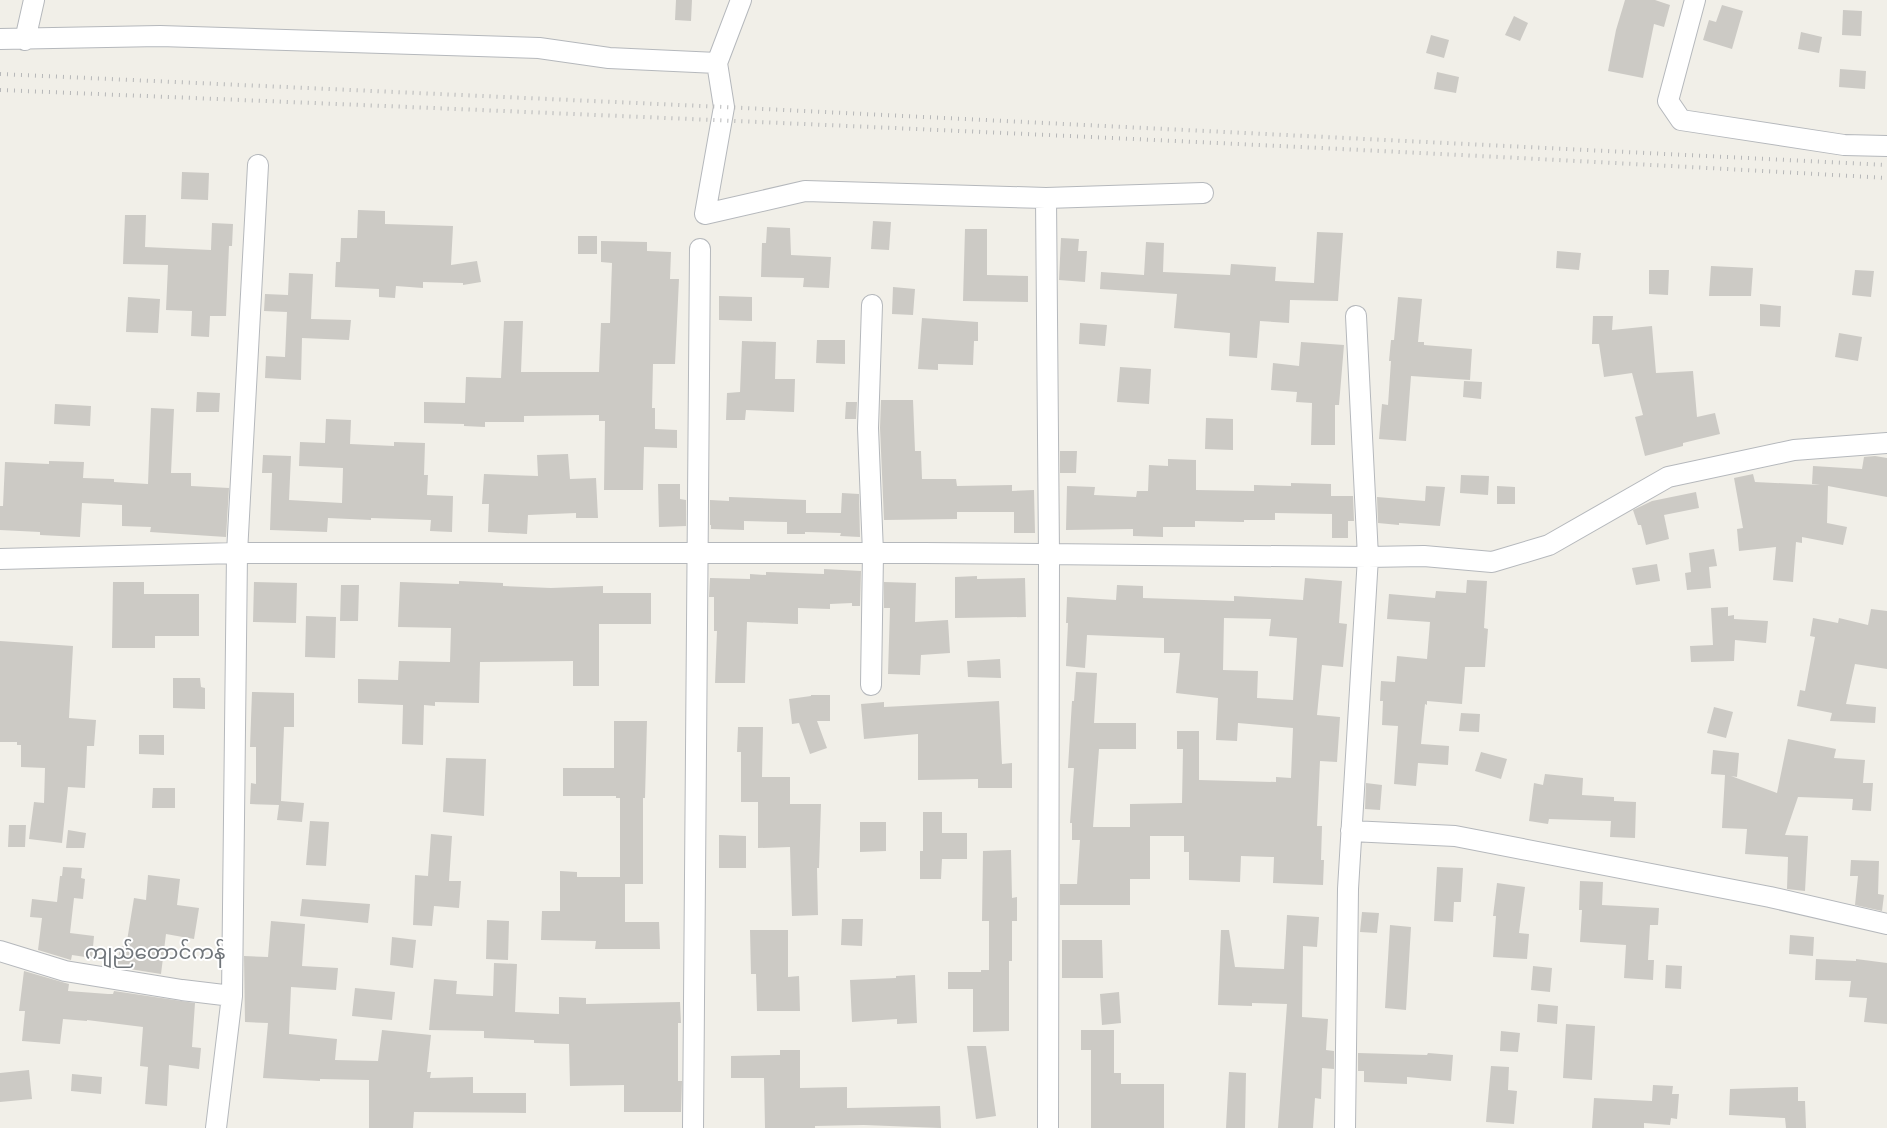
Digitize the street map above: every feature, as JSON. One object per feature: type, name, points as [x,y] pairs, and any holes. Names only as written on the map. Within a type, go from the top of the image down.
[{"type":"street","points":[[25,40],[34,0]]},
{"type":"street","points":[[741,0],[717,64],[724,107],[705,214],[804,191],[1046,198],[1203,194]]},
{"type":"street","points":[[1695,0],[1668,100],[1681,120],[1844,145],[1887,146]]},
{"type":"street","points":[[0,39],[160,36],[529,48],[609,58],[717,64]]},
{"type":"street","points":[[216,1128],[232,996],[237,553],[258,165]]},
{"type":"street","points":[[1046,198],[1049,555],[1048,1128]]},
{"type":"street","points":[[693,1128],[700,249]]},
{"type":"street","points":[[871,684],[873,553],[868,428],[872,306]]},
{"type":"street","points":[[1345,1128],[1348,889],[1368,557],[1356,316]]},
{"type":"street","points":[[0,559],[237,553],[873,553],[1424,556],[1492,562],[1549,545],[1668,477],[1794,450],[1887,443]]},
{"type":"street","points":[[1352,831],[1454,836],[1770,897],[1887,924]]},
{"type":"street","points":[[0,951],[65,971],[232,996]]},
{"type":"building","points":[[676,0],[692,0],[691,21],[675,20]]},
{"type":"building","points":[[1625,0],[1655,0],[1670,5],[1664,27],[1654,24],[1643,78],[1608,71],[1616,30]]},
{"type":"building","points":[[1722,5],[1743,11],[1732,49],[1703,40],[1709,20],[1716,22]]},
{"type":"building","points":[[1843,10],[1862,11],[1861,36],[1842,35]]},
{"type":"building","points":[[1514,16],[1528,23],[1520,41],[1505,35]]},
{"type":"building","points":[[1801,32],[1822,37],[1819,53],[1798,49]]},
{"type":"building","points":[[1431,35],[1449,40],[1444,58],[1426,53]]},
{"type":"building","points":[[1840,69],[1866,71],[1865,89],[1839,87]]},
{"type":"building","points":[[1437,72],[1459,77],[1456,93],[1434,89]]},
{"type":"building","points":[[182,172],[209,173],[208,200],[181,199]]},
{"type":"building","points":[[358,210],[385,211],[385,224],[453,226],[451,265],[477,261],[481,282],[463,285],[463,283],[423,282],[423,288],[396,286],[395,298],[379,297],[379,289],[335,287],[336,262],[340,262],[341,238],[357,238]]},
{"type":"building","points":[[125,215],[146,215],[145,247],[211,250],[212,223],[233,224],[232,246],[229,246],[226,316],[210,316],[209,337],[191,336],[192,311],[166,310],[168,265],[123,264]]},
{"type":"building","points":[[873,221],[891,222],[889,250],[871,249]]},
{"type":"building","points":[[767,227],[790,228],[791,255],[831,257],[829,288],[803,287],[804,278],[761,277],[762,243],[766,243]]},
{"type":"building","points":[[965,229],[987,229],[987,275],[1028,276],[1028,302],[963,301]]},
{"type":"building","points":[[1317,232],[1343,233],[1338,301],[1290,300],[1289,323],[1260,321],[1257,358],[1229,356],[1230,333],[1174,328],[1177,294],[1100,289],[1101,272],[1144,275],[1146,242],[1164,243],[1163,272],[1230,275],[1231,264],[1276,267],[1275,281],[1314,283]]},
{"type":"building","points":[[578,236],[597,236],[597,254],[578,254]]},
{"type":"building","points":[[1061,238],[1079,239],[1078,251],[1087,251],[1085,282],[1059,280]]},
{"type":"building","points":[[601,241],[647,242],[647,251],[671,252],[670,279],[679,279],[675,364],[653,364],[652,408],[655,408],[655,429],[677,430],[677,448],[644,447],[643,490],[604,490],[605,421],[599,421],[599,415],[524,416],[524,422],[485,422],[485,427],[464,426],[464,424],[424,423],[424,402],[465,403],[466,377],[501,378],[504,321],[523,321],[521,372],[599,372],[601,323],[610,323],[612,263],[601,262]]},
{"type":"building","points":[[1557,251],[1581,253],[1579,270],[1556,268]]},
{"type":"building","points":[[1711,266],[1753,268],[1751,296],[1709,296]]},
{"type":"building","points":[[1649,270],[1669,270],[1668,295],[1649,294]]},
{"type":"building","points":[[1855,270],[1874,271],[1871,297],[1852,295]]},
{"type":"building","points":[[289,273],[313,274],[311,319],[351,320],[349,340],[302,338],[301,380],[265,378],[266,356],[285,357],[287,312],[264,311],[265,294],[288,295]]},
{"type":"building","points":[[893,287],[915,289],[913,315],[892,314]]},
{"type":"building","points":[[719,296],[752,297],[752,321],[719,320]]},
{"type":"building","points":[[128,297],[160,299],[158,333],[126,332]]},
{"type":"building","points":[[1398,297],[1422,299],[1418,342],[1424,342],[1424,345],[1472,349],[1470,380],[1411,376],[1406,441],[1379,439],[1382,404],[1388,405],[1391,361],[1389,361],[1391,340],[1394,340]]},
{"type":"building","points":[[1760,304],[1781,306],[1780,327],[1760,326]]},
{"type":"building","points":[[1593,316],[1613,316],[1612,330],[1652,326],[1656,373],[1693,371],[1697,417],[1715,413],[1720,434],[1683,443],[1683,446],[1645,456],[1635,417],[1643,415],[1632,373],[1604,377],[1599,344],[1592,344]]},
{"type":"building","points":[[922,318],[978,322],[978,341],[974,341],[973,365],[938,364],[938,370],[918,369]]},
{"type":"building","points":[[1080,323],[1107,325],[1105,346],[1079,344]]},
{"type":"building","points":[[1839,333],[1862,337],[1858,361],[1835,357]]},
{"type":"building","points":[[817,340],[845,340],[845,364],[816,363]]},
{"type":"building","points":[[742,341],[776,342],[775,379],[795,379],[794,412],[746,410],[745,420],[726,420],[727,393],[740,392]]},
{"type":"building","points":[[1301,342],[1344,345],[1339,405],[1335,405],[1335,445],[1311,445],[1312,403],[1296,402],[1297,392],[1271,390],[1273,363],[1299,366]]},
{"type":"building","points":[[1120,367],[1151,369],[1149,404],[1117,402]]},
{"type":"building","points":[[1464,381],[1482,382],[1481,399],[1463,397]]},
{"type":"building","points":[[197,392],[220,393],[219,412],[196,412]]},
{"type":"building","points":[[881,400],[913,400],[915,451],[921,451],[922,479],[956,479],[957,486],[1012,485],[1012,491],[1034,490],[1035,533],[1014,533],[1014,512],[957,512],[957,519],[884,520],[880,428]]},
{"type":"building","points":[[846,402],[857,402],[856,419],[845,419]]},
{"type":"building","points":[[55,404],[91,406],[90,426],[54,424]]},
{"type":"building","points":[[151,408],[174,409],[171,473],[191,473],[191,486],[229,488],[226,537],[150,532],[151,527],[122,526],[122,505],[82,503],[80,537],[0,530],[0,506],[3,506],[5,462],[49,464],[49,461],[84,462],[83,478],[114,479],[114,482],[148,484]]},
{"type":"building","points":[[1206,418],[1233,419],[1233,450],[1205,449]]},
{"type":"building","points":[[326,419],[351,420],[350,444],[394,446],[394,442],[425,443],[424,475],[428,475],[427,495],[453,496],[452,532],[430,531],[431,520],[371,518],[371,520],[328,518],[327,532],[270,530],[272,473],[262,473],[263,455],[291,456],[289,500],[342,503],[343,468],[299,466],[300,442],[325,443]]},
{"type":"building","points":[[1060,451],[1077,451],[1076,473],[1060,473]]},
{"type":"building","points":[[568,454],[570,479],[596,478],[598,518],[576,518],[576,513],[528,515],[527,534],[488,532],[489,504],[482,504],[484,474],[538,476],[537,455]]},
{"type":"building","points":[[1864,457],[1887,458],[1887,497],[1828,486],[1827,523],[1847,527],[1843,545],[1802,537],[1802,543],[1796,542],[1793,582],[1773,580],[1776,547],[1739,551],[1737,529],[1743,528],[1734,478],[1753,474],[1755,482],[1820,485],[1812,484],[1813,466],[1862,469]]},
{"type":"building","points":[[1168,459],[1196,460],[1196,490],[1254,491],[1254,485],[1291,486],[1291,483],[1331,484],[1331,496],[1353,496],[1354,521],[1348,521],[1348,538],[1332,538],[1332,514],[1275,513],[1275,520],[1244,520],[1244,522],[1195,521],[1195,527],[1163,527],[1163,537],[1133,536],[1133,529],[1066,530],[1067,486],[1095,487],[1094,495],[1136,497],[1137,491],[1148,491],[1149,465],[1168,466]]},
{"type":"building","points":[[1461,475],[1489,476],[1488,495],[1460,493]]},
{"type":"building","points":[[658,484],[680,484],[680,499],[686,500],[686,526],[659,527]]},
{"type":"building","points":[[1426,486],[1445,487],[1440,526],[1378,523],[1377,497],[1425,501]]},
{"type":"building","points":[[1497,486],[1515,487],[1515,504],[1497,504]]},
{"type":"building","points":[[1696,492],[1699,508],[1664,515],[1669,539],[1646,545],[1641,525],[1638,525],[1633,510],[1652,501]]},
{"type":"building","points":[[842,493],[859,494],[860,537],[840,536],[841,533],[805,532],[805,534],[787,534],[787,522],[744,521],[744,530],[711,529],[710,500],[729,501],[729,497],[806,500],[806,513],[841,513]]},
{"type":"building","points":[[1714,549],[1717,566],[1709,567],[1711,588],[1687,590],[1685,573],[1691,572],[1689,553]]},
{"type":"building","points":[[1657,564],[1660,581],[1636,585],[1632,568]]},
{"type":"building","points":[[824,569],[861,571],[860,606],[852,606],[852,603],[830,604],[830,609],[798,608],[798,624],[747,622],[745,683],[715,683],[717,631],[714,631],[714,597],[709,597],[710,578],[750,579],[750,574],[766,575],[766,572],[824,574]]},
{"type":"building","points":[[977,576],[977,579],[1025,578],[1026,617],[955,618],[955,577]]},
{"type":"building","points":[[1305,578],[1342,581],[1339,623],[1347,624],[1343,667],[1322,665],[1317,715],[1340,717],[1337,762],[1320,761],[1317,826],[1322,826],[1321,860],[1324,860],[1323,885],[1273,883],[1274,857],[1241,856],[1240,882],[1189,880],[1189,852],[1184,852],[1184,836],[1150,836],[1150,879],[1130,879],[1130,905],[1060,905],[1060,884],[1077,884],[1080,840],[1072,840],[1072,823],[1070,823],[1074,768],[1068,768],[1072,701],[1074,701],[1076,672],[1097,673],[1094,723],[1136,723],[1136,749],[1099,749],[1093,827],[1130,827],[1130,804],[1182,803],[1183,749],[1177,749],[1177,731],[1199,731],[1199,780],[1276,782],[1276,777],[1291,778],[1293,728],[1238,723],[1237,741],[1216,740],[1218,698],[1176,693],[1180,653],[1164,653],[1164,638],[1087,635],[1085,668],[1066,666],[1067,597],[1116,600],[1117,585],[1143,586],[1143,598],[1234,601],[1234,596],[1303,600]],"holes":[[[1224,618],[1271,619],[1269,636],[1297,638],[1293,700],[1257,698],[1258,671],[1223,670]]]},
{"type":"building","points":[[1467,580],[1487,581],[1484,628],[1488,629],[1485,667],[1465,667],[1462,704],[1427,701],[1427,705],[1425,704],[1421,744],[1449,746],[1448,765],[1418,763],[1416,786],[1394,784],[1398,726],[1382,725],[1383,701],[1380,701],[1381,681],[1395,682],[1397,656],[1427,659],[1430,622],[1387,619],[1389,594],[1435,598],[1436,591],[1466,593]]},
{"type":"building","points":[[459,581],[503,583],[503,586],[551,588],[603,586],[603,593],[651,593],[651,624],[599,624],[599,686],[573,686],[573,661],[480,662],[479,703],[435,702],[435,706],[424,705],[423,745],[402,744],[403,705],[358,703],[358,679],[398,680],[399,661],[450,662],[451,628],[398,627],[400,582],[459,584]]},
{"type":"building","points":[[113,582],[144,582],[144,594],[199,594],[199,636],[155,636],[155,648],[112,648]]},
{"type":"building","points":[[254,582],[297,583],[296,623],[253,622]]},
{"type":"building","points":[[884,582],[916,583],[915,622],[948,620],[950,653],[921,655],[920,675],[888,674],[890,608],[884,608]]},
{"type":"building","points":[[341,585],[359,585],[358,621],[340,621]]},
{"type":"building","points":[[1728,607],[1728,616],[1734,615],[1734,619],[1768,621],[1766,643],[1735,640],[1734,661],[1691,662],[1690,646],[1713,645],[1711,608]]},
{"type":"building","points":[[1871,609],[1887,611],[1887,669],[1855,664],[1846,704],[1876,707],[1875,723],[1830,721],[1832,713],[1797,706],[1800,690],[1805,691],[1815,637],[1810,636],[1813,618],[1838,623],[1839,618],[1868,625]]},
{"type":"building","points":[[306,616],[336,617],[335,658],[305,657]]},
{"type":"building","points":[[0,641],[73,646],[69,718],[96,720],[94,746],[87,746],[85,788],[68,787],[62,843],[29,839],[34,802],[44,803],[45,768],[21,767],[21,745],[17,745],[17,742],[0,742]]},
{"type":"building","points":[[1000,659],[1001,678],[968,677],[967,661]]},
{"type":"building","points":[[173,678],[200,678],[201,687],[205,688],[205,709],[173,708]]},
{"type":"building","points":[[252,692],[294,693],[294,727],[284,727],[281,801],[304,803],[302,822],[277,820],[279,805],[250,804],[251,783],[256,784],[256,747],[250,747]]},
{"type":"building","points":[[811,695],[830,695],[830,721],[817,721],[827,748],[810,754],[799,723],[792,724],[789,699]]},
{"type":"building","points":[[999,701],[1002,764],[1012,763],[1012,788],[978,788],[978,779],[918,780],[918,734],[864,739],[861,704],[884,702],[884,707]]},
{"type":"building","points":[[1714,707],[1733,712],[1726,738],[1707,733]]},
{"type":"building","points":[[1461,713],[1480,714],[1479,732],[1459,731]]},
{"type":"building","points":[[614,721],[647,721],[645,798],[643,798],[643,884],[625,884],[625,922],[659,922],[660,949],[595,949],[596,941],[541,940],[542,911],[560,911],[560,871],[577,872],[577,877],[620,877],[620,798],[616,798],[616,796],[563,796],[563,768],[614,768]]},
{"type":"building","points":[[738,727],[763,727],[762,777],[790,777],[790,804],[821,804],[819,868],[817,868],[818,915],[792,916],[790,847],[758,848],[758,802],[741,802],[741,752],[737,752]]},
{"type":"building","points":[[139,735],[164,735],[164,755],[139,754]]},
{"type":"building","points":[[1788,739],[1836,749],[1834,758],[1865,760],[1863,783],[1873,783],[1871,811],[1852,810],[1853,799],[1798,797],[1785,835],[1808,836],[1805,891],[1787,889],[1788,857],[1745,854],[1747,829],[1722,828],[1725,775],[1711,774],[1713,750],[1739,753],[1737,777],[1731,776],[1777,793]]},
{"type":"building","points":[[1481,752],[1507,759],[1501,779],[1475,771]]},
{"type":"building","points":[[446,758],[486,759],[484,816],[443,812]]},
{"type":"building","points":[[1545,774],[1583,778],[1582,795],[1614,797],[1614,801],[1636,802],[1635,838],[1610,837],[1611,821],[1549,819],[1548,824],[1529,821],[1534,783],[1543,785]]},
{"type":"building","points":[[1366,783],[1382,785],[1380,810],[1365,809]]},
{"type":"building","points":[[153,788],[175,788],[175,808],[152,808]]},
{"type":"building","points":[[923,812],[942,812],[942,833],[967,833],[967,859],[942,859],[941,879],[920,879],[920,851],[923,851]]},
{"type":"building","points":[[310,821],[329,822],[326,866],[306,865]]},
{"type":"building","points":[[860,822],[886,822],[886,851],[860,852]]},
{"type":"building","points":[[9,825],[26,825],[25,847],[8,847]]},
{"type":"building","points":[[68,830],[86,833],[84,848],[66,848]]},
{"type":"building","points":[[431,834],[452,836],[449,881],[461,881],[459,908],[434,906],[432,926],[413,925],[415,875],[428,876]]},
{"type":"building","points":[[719,835],[746,836],[746,868],[719,868]]},
{"type":"building","points":[[1011,850],[1012,898],[1017,897],[1017,921],[1012,921],[1012,961],[1009,961],[1009,1031],[973,1032],[973,989],[948,989],[948,972],[981,972],[981,970],[989,970],[989,921],[982,921],[983,851]]},
{"type":"building","points":[[1851,860],[1879,861],[1878,894],[1884,895],[1882,911],[1855,905],[1858,876],[1850,876]]},
{"type":"building","points":[[63,867],[82,868],[81,878],[85,879],[83,899],[74,898],[70,933],[94,936],[92,958],[72,955],[71,960],[38,950],[42,918],[30,917],[32,899],[57,902]]},
{"type":"building","points":[[1437,867],[1463,868],[1461,902],[1454,902],[1453,922],[1434,921]]},
{"type":"building","points":[[148,875],[180,879],[177,905],[199,908],[194,939],[166,934],[161,974],[117,967],[120,946],[126,947],[134,898],[146,900]]},
{"type":"building","points":[[1580,881],[1603,882],[1602,905],[1659,908],[1658,925],[1650,925],[1648,960],[1654,960],[1653,980],[1624,978],[1626,945],[1580,942],[1582,910],[1579,910]]},
{"type":"building","points":[[1497,883],[1525,887],[1519,933],[1529,934],[1527,959],[1493,957],[1496,916],[1493,916]]},
{"type":"building","points":[[302,899],[370,904],[368,923],[300,916]]},
{"type":"building","points":[[1362,912],[1379,913],[1377,933],[1360,932]]},
{"type":"building","points":[[1287,915],[1319,917],[1317,947],[1303,946],[1302,1017],[1328,1019],[1326,1050],[1334,1051],[1334,1069],[1322,1068],[1321,1099],[1315,1098],[1313,1128],[1278,1128],[1287,1004],[1252,1003],[1252,1006],[1218,1005],[1221,930],[1229,930],[1235,967],[1284,969]]},
{"type":"building","points":[[842,919],[863,919],[862,946],[841,945]]},
{"type":"building","points":[[487,920],[509,921],[508,960],[486,959]]},
{"type":"building","points":[[271,921],[305,924],[302,966],[338,968],[336,990],[291,987],[289,1034],[337,1039],[335,1060],[378,1061],[382,1030],[431,1035],[427,1072],[431,1072],[430,1078],[473,1077],[473,1093],[526,1093],[526,1113],[414,1112],[413,1128],[369,1128],[369,1080],[320,1079],[320,1081],[263,1078],[268,1023],[245,1022],[244,956],[268,957]]},
{"type":"building","points":[[1390,925],[1411,927],[1406,1010],[1385,1008]]},
{"type":"building","points":[[750,930],[788,930],[788,977],[799,976],[800,1011],[757,1011],[756,974],[751,974]]},
{"type":"building","points":[[1790,935],[1814,937],[1813,956],[1789,954]]},
{"type":"building","points":[[392,937],[416,940],[413,968],[390,965]]},
{"type":"building","points":[[1062,940],[1102,940],[1103,978],[1062,978]]},
{"type":"building","points":[[1816,959],[1856,961],[1856,959],[1887,963],[1887,1024],[1864,1022],[1867,998],[1849,997],[1851,981],[1815,980]]},
{"type":"building","points":[[494,963],[517,964],[515,1012],[559,1014],[559,997],[586,998],[586,1004],[680,1002],[681,1023],[678,1023],[678,1081],[682,1081],[681,1112],[624,1112],[624,1085],[570,1086],[569,1044],[534,1043],[534,1040],[484,1038],[484,1031],[429,1030],[434,979],[457,981],[456,994],[493,996]]},
{"type":"building","points":[[1666,965],[1682,966],[1681,989],[1665,988]]},
{"type":"building","points":[[1533,966],[1552,968],[1550,992],[1531,990]]},
{"type":"building","points":[[24,971],[69,984],[68,991],[113,994],[114,991],[195,1003],[192,1047],[201,1048],[199,1069],[169,1065],[167,1106],[145,1104],[148,1067],[140,1066],[143,1027],[63,1019],[60,1044],[22,1041],[25,1011],[19,1011]]},
{"type":"building","points":[[915,975],[917,1023],[897,1024],[897,1019],[852,1022],[850,980],[896,978],[896,976]]},
{"type":"building","points":[[355,988],[395,992],[392,1020],[352,1016]]},
{"type":"building","points":[[1119,992],[1121,1023],[1102,1025],[1100,994]]},
{"type":"building","points":[[1538,1004],[1558,1006],[1557,1024],[1537,1022]]},
{"type":"building","points":[[1566,1024],[1595,1026],[1592,1080],[1563,1078]]},
{"type":"building","points":[[1081,1030],[1114,1030],[1114,1073],[1121,1073],[1121,1084],[1164,1084],[1164,1128],[1091,1128],[1091,1050],[1081,1050]]},
{"type":"building","points":[[1501,1031],[1520,1033],[1518,1052],[1500,1051]]},
{"type":"building","points":[[967,1046],[986,1046],[996,1116],[976,1119]]},
{"type":"building","points":[[780,1050],[800,1050],[800,1088],[847,1087],[847,1108],[940,1106],[941,1128],[864,1125],[815,1126],[815,1128],[765,1128],[764,1078],[731,1078],[731,1056],[780,1055]]},
{"type":"building","points":[[1358,1053],[1453,1055],[1451,1081],[1407,1077],[1407,1084],[1364,1082],[1364,1071],[1358,1071]]},
{"type":"building","points":[[1491,1066],[1509,1067],[1508,1090],[1517,1091],[1514,1124],[1486,1122]]},
{"type":"building","points":[[29,1070],[32,1099],[0,1102],[0,1073]]},
{"type":"building","points":[[1229,1072],[1246,1073],[1245,1128],[1226,1128]]},
{"type":"building","points":[[72,1074],[102,1077],[101,1094],[71,1091]]},
{"type":"building","points":[[1653,1085],[1673,1086],[1672,1094],[1679,1094],[1677,1119],[1671,1118],[1670,1125],[1644,1123],[1644,1128],[1592,1128],[1594,1098],[1652,1101]]},
{"type":"building","points":[[1798,1087],[1798,1101],[1805,1101],[1806,1128],[1786,1128],[1785,1118],[1729,1115],[1730,1089]]},
{"type":"railway","points":[[0,74],[724,107],[1887,165]]},
{"type":"railway","points":[[0,90],[1179,141],[1887,178]]},
{"type":"district","name":"ကျည်တောင်ကန်","points":[[155,952]]}]
